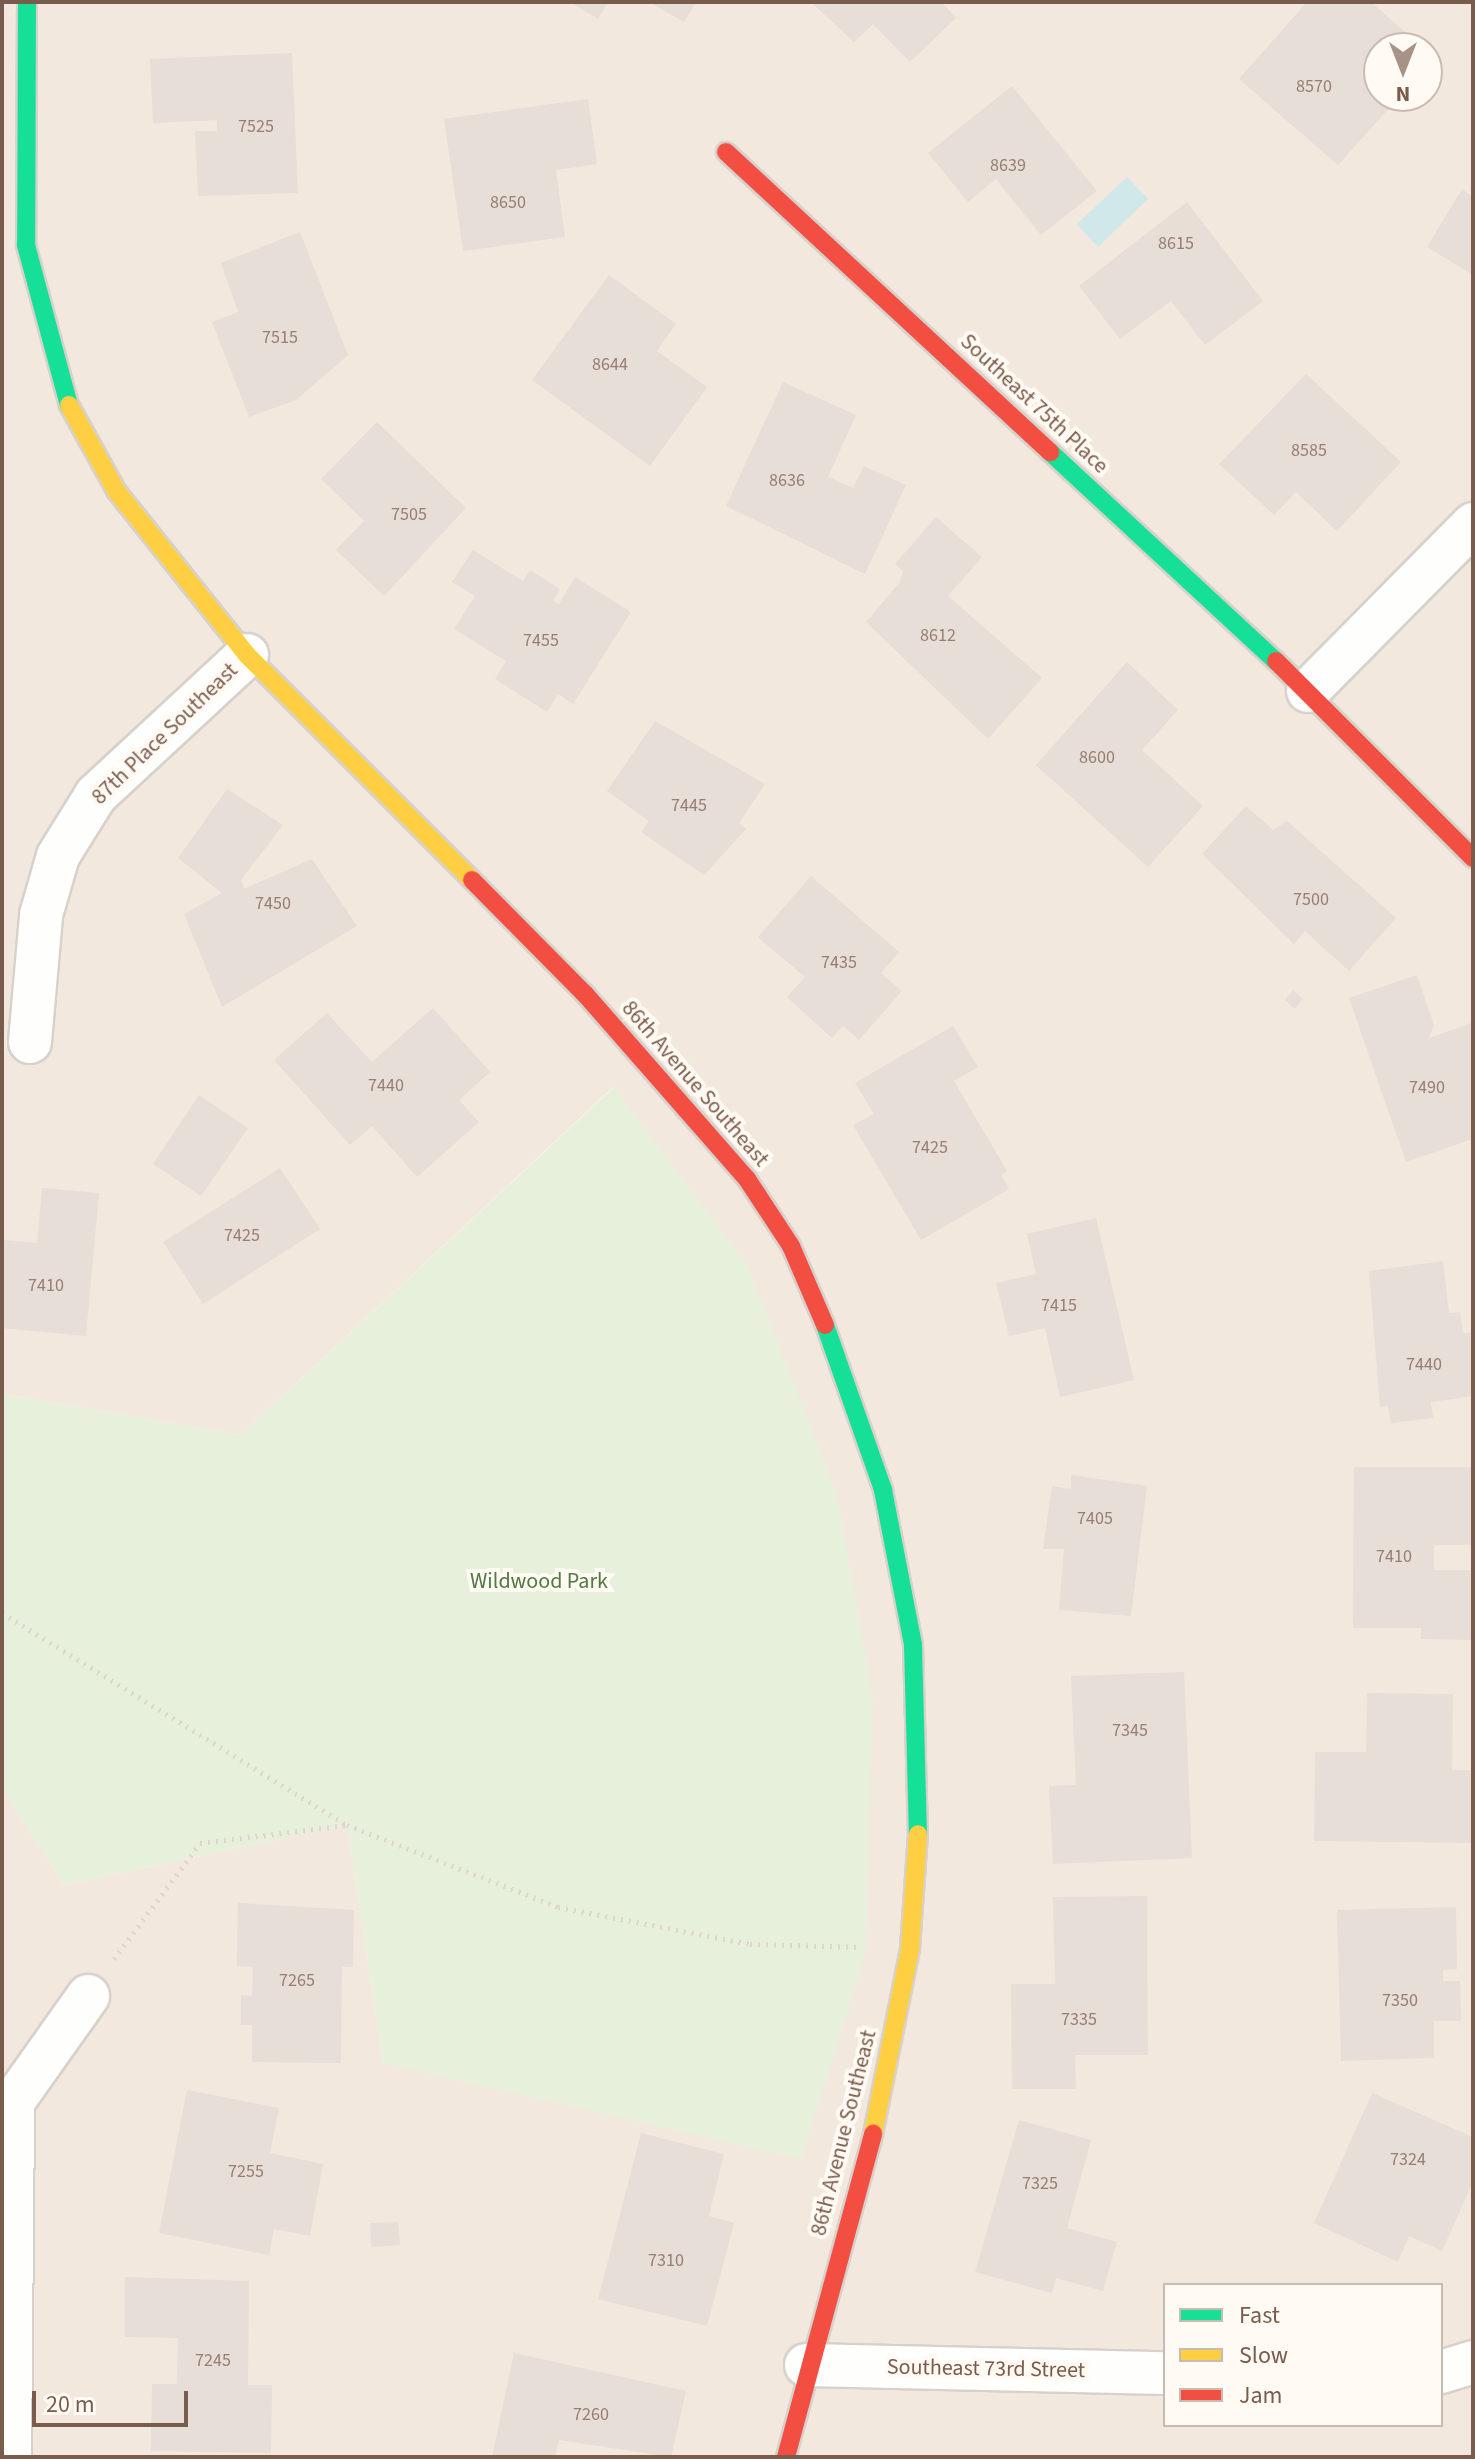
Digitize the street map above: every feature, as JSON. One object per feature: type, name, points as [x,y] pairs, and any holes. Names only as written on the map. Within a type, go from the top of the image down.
[{"type":"street","name":"86th Avenue Southeast","points":[[27,2],[21,106],[26,245],[44,332],[71,412],[117,492],[247,655],[595,1005],[703,1125],[791,1246],[839,1357],[883,1490],[913,1645],[921,1798],[910,1948],[886,2087],[806,2365],[786,2457]]},
{"type":"street","name":"Southeast 75th Place","points":[[726,152],[1308,691],[1473,858]]},
{"type":"street","points":[[1308,691],[1473,524]]},
{"type":"street","name":"87th Place Southeast","points":[[30,1042],[41,915],[58,856],[96,795],[247,655]]},
{"type":"street","points":[[10,2457],[13,2102],[88,1996]]},
{"type":"street","points":[[1443,2371],[1473,2362]]},
{"type":"street","name":"Southeast 73rd Street","points":[[806,2365],[1163,2373]]},
{"type":"path","points":[[2,1613],[347,1825],[558,1907],[750,1944],[910,1948]]},
{"type":"path","points":[[88,1996],[200,1843],[347,1825]]},
{"type":"shaded area","points":[[2,2],[1473,2],[1473,2457],[2,2457],[2,1787],[64,1885],[347,1825],[383,2063],[613,1087],[241,1435],[2,1394]]},
{"type":"green space","name":"Wildwood Park","points":[[614,1087],[746,1263],[837,1493],[873,1701],[865,1955],[801,2159],[383,2063],[347,1825],[64,1885],[2,1787],[2,1394],[241,1435]]},
{"type":"water","points":[[1127,177],[1148,199],[1098,247],[1077,224]]},
{"type":"building","points":[[570,2],[608,2],[598,19]]},
{"type":"building","points":[[649,2],[696,2],[684,22]]},
{"type":"building","points":[[811,2],[941,2],[956,18],[910,62],[873,24],[854,42]]},
{"type":"building","points":[[1307,2],[1371,2],[1405,32],[1363,32],[1363,112],[1386,112],[1338,165],[1239,79]]},
{"type":"building","points":[[292,53],[298,193],[198,196],[195,131],[217,131],[217,120],[153,123],[150,59]]},
{"type":"building","points":[[1012,86],[1097,191],[1041,235],[996,179],[968,202],[928,153]]},
{"type":"building","points":[[588,99],[597,164],[556,170],[565,237],[463,251],[444,119]]},
{"type":"building","points":[[1462,189],[1473,197],[1473,275],[1427,247]]},
{"type":"building","points":[[1187,202],[1263,301],[1205,345],[1171,301],[1120,339],[1079,286]]},
{"type":"building","points":[[300,232],[348,355],[296,400],[249,417],[212,322],[238,312],[221,263]]},
{"type":"building","points":[[609,275],[676,324],[657,351],[707,387],[650,466],[532,380]]},
{"type":"building","points":[[1306,374],[1401,462],[1337,531],[1296,492],[1274,515],[1219,464]]},
{"type":"building","points":[[783,382],[856,415],[828,477],[853,488],[864,466],[906,485],[865,574],[726,506]]},
{"type":"building","points":[[377,422],[466,508],[384,596],[336,550],[364,521],[321,479]]},
{"type":"building","points":[[936,517],[982,557],[948,596],[1042,678],[988,739],[866,622],[900,582],[903,571],[895,564]]},
{"type":"building","points":[[473,550],[523,581],[530,570],[560,589],[553,601],[559,604],[575,577],[631,612],[573,704],[558,694],[547,712],[495,679],[506,661],[454,629],[475,596],[452,582]]},
{"type":"building","points":[[1127,662],[1178,710],[1142,750],[1203,806],[1148,867],[1036,765]]},
{"type":"building","points":[[655,721],[765,784],[739,823],[746,829],[704,875],[641,832],[649,821],[607,791]]},
{"type":"building","points":[[227,789],[283,825],[241,880],[244,889],[312,859],[357,926],[222,1007],[184,914],[222,893],[178,858]]},
{"type":"building","points":[[1246,806],[1273,830],[1287,821],[1396,918],[1349,971],[1305,931],[1294,944],[1202,854]]},
{"type":"building","points":[[811,876],[899,952],[881,973],[902,991],[859,1040],[843,1026],[832,1038],[787,997],[805,977],[758,937]]},
{"type":"building","points":[[1417,975],[1434,1025],[1429,1038],[1471,1023],[1473,1139],[1406,1162],[1349,998]]},
{"type":"building","points":[[1293,990],[1303,999],[1295,1009],[1285,1000]]},
{"type":"building","points":[[433,1008],[490,1072],[459,1100],[479,1122],[417,1177],[372,1126],[350,1145],[274,1060],[327,1013],[372,1062]]},
{"type":"building","points":[[953,1026],[978,1067],[954,1081],[1007,1171],[1001,1175],[1009,1189],[921,1240],[853,1125],[874,1114],[855,1083]]},
{"type":"building","points":[[199,1095],[248,1128],[201,1196],[153,1164]]},
{"type":"building","points":[[280,1168],[320,1229],[203,1304],[163,1242]]},
{"type":"building","points":[[42,1188],[99,1193],[86,1336],[2,1328],[2,1240],[37,1243]]},
{"type":"building","points":[[1096,1218],[1134,1380],[1060,1397],[1045,1328],[1009,1336],[996,1283],[1036,1274],[1027,1234]]},
{"type":"building","points":[[1443,1261],[1449,1313],[1460,1312],[1463,1333],[1473,1332],[1473,1396],[1431,1402],[1433,1418],[1391,1423],[1388,1406],[1380,1407],[1369,1271]]},
{"type":"building","points":[[1354,1467],[1473,1467],[1473,1545],[1434,1545],[1434,1570],[1473,1570],[1473,1640],[1421,1639],[1421,1628],[1353,1628]]},
{"type":"building","points":[[1071,1475],[1147,1486],[1131,1616],[1059,1610],[1064,1549],[1043,1549],[1052,1486],[1071,1489]]},
{"type":"building","points":[[1184,1672],[1192,1858],[1053,1864],[1049,1786],[1076,1785],[1071,1676]]},
{"type":"building","points":[[1367,1693],[1453,1694],[1452,1770],[1473,1770],[1473,1843],[1314,1841],[1315,1752],[1366,1752]]},
{"type":"building","points":[[1147,1896],[1148,2055],[1075,2055],[1076,2089],[1012,2089],[1011,1984],[1055,1984],[1053,1897]]},
{"type":"building","points":[[238,1903],[354,1910],[353,1967],[342,1967],[341,2063],[252,2062],[252,2025],[241,2025],[241,1995],[252,1996],[253,1967],[237,1966]]},
{"type":"building","points":[[1456,1907],[1457,1969],[1443,1970],[1443,1981],[1460,1981],[1461,2021],[1434,2021],[1434,2058],[1341,2061],[1337,1910]]},
{"type":"building","points":[[187,2090],[279,2108],[270,2153],[323,2164],[310,2236],[274,2229],[269,2255],[159,2233]]},
{"type":"building","points":[[1372,2093],[1473,2137],[1473,2182],[1442,2251],[1409,2236],[1398,2262],[1314,2223]]},
{"type":"building","points":[[1019,2120],[1091,2140],[1067,2228],[1117,2242],[1103,2291],[1056,2278],[1052,2293],[975,2272]]},
{"type":"building","points":[[641,2133],[724,2154],[709,2216],[734,2223],[707,2326],[598,2299]]},
{"type":"building","points":[[398,2222],[400,2245],[371,2247],[370,2223]]},
{"type":"building","points":[[125,2277],[249,2281],[248,2385],[272,2385],[271,2453],[151,2451],[152,2384],[177,2384],[178,2338],[125,2337]]},
{"type":"building","points":[[514,2353],[686,2391],[671,2457],[559,2440],[555,2457],[492,2457]]},
{"type":"traffic: fast","points":[[27,2],[26,245],[69,405]]},
{"type":"traffic: fast","points":[[1050,452],[1276,661]]},
{"type":"traffic: fast","points":[[825,1325],[883,1490],[913,1645],[918,1834]]},
{"type":"traffic: slow","points":[[69,405],[117,492],[247,655],[472,880]]},
{"type":"traffic: slow","points":[[873,2134],[910,1948],[918,1834]]},
{"type":"traffic: jam","points":[[726,152],[1050,452]]},
{"type":"traffic: jam","points":[[1276,661],[1473,858]]},
{"type":"traffic: jam","points":[[472,880],[585,994],[747,1179],[791,1246],[825,1325]]},
{"type":"traffic: jam","points":[[786,2457],[873,2134]]}]
